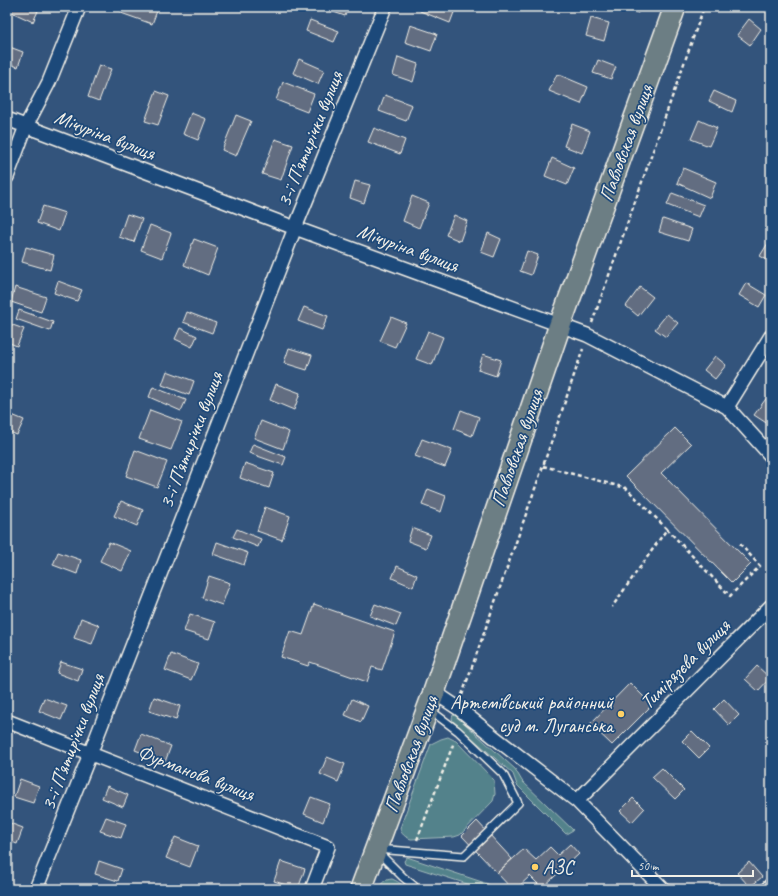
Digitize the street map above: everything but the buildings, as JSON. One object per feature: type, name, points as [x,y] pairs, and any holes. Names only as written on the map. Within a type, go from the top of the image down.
[{"type":"main road","name":"Павловская вулиця","points":[[361,889],[431,700],[560,325],[675,7]]},
{"type":"street","points":[[7,177],[26,126],[49,82],[79,7]]},
{"type":"street","name":"3-ї П’ятирічки вулиця","points":[[36,889],[295,228],[385,7]]},
{"type":"street","name":"Мічуріна вулиця","points":[[7,119],[295,228],[588,335],[726,407],[771,456]]},
{"type":"street","points":[[726,407],[771,336]]},
{"type":"street","name":"Тимірязєва вулиця","points":[[577,801],[771,606]]},
{"type":"street","points":[[431,700],[458,708],[577,801],[663,889]]},
{"type":"street","name":"Фурманова вулиця","points":[[7,721],[328,846],[312,889]]},
{"type":"street","points":[[768,889],[771,885]]},
{"type":"lane","points":[[375,849],[464,856],[518,803],[503,774],[458,731],[431,700]]},
{"type":"lane","points":[[375,849],[414,886]]},
{"type":"path","points":[[458,708],[704,7]]},
{"type":"path","points":[[543,466],[626,488],[730,596],[760,566],[740,544]]},
{"type":"path","points":[[612,607],[667,529]]},
{"type":"path","points":[[413,851],[458,731]]},
{"type":"green space","points":[[453,715],[455,715],[515,769],[522,781],[573,830],[566,834],[517,785],[513,774],[453,721]]},
{"type":"green space","points":[[448,737],[456,741],[494,780],[495,794],[493,801],[460,835],[454,837],[411,839],[402,834],[400,828],[431,744]]},
{"type":"green space","points":[[407,857],[488,884],[494,889],[483,889],[405,864],[404,861]]},
{"type":"green space","points":[[392,879],[401,884],[404,889],[379,889],[384,882]]},
{"type":"place","name":"Артемівський районний суд м. Луганська","points":[[621,714]]},
{"type":"place","name":"АЗС","points":[[535,867]]}]
